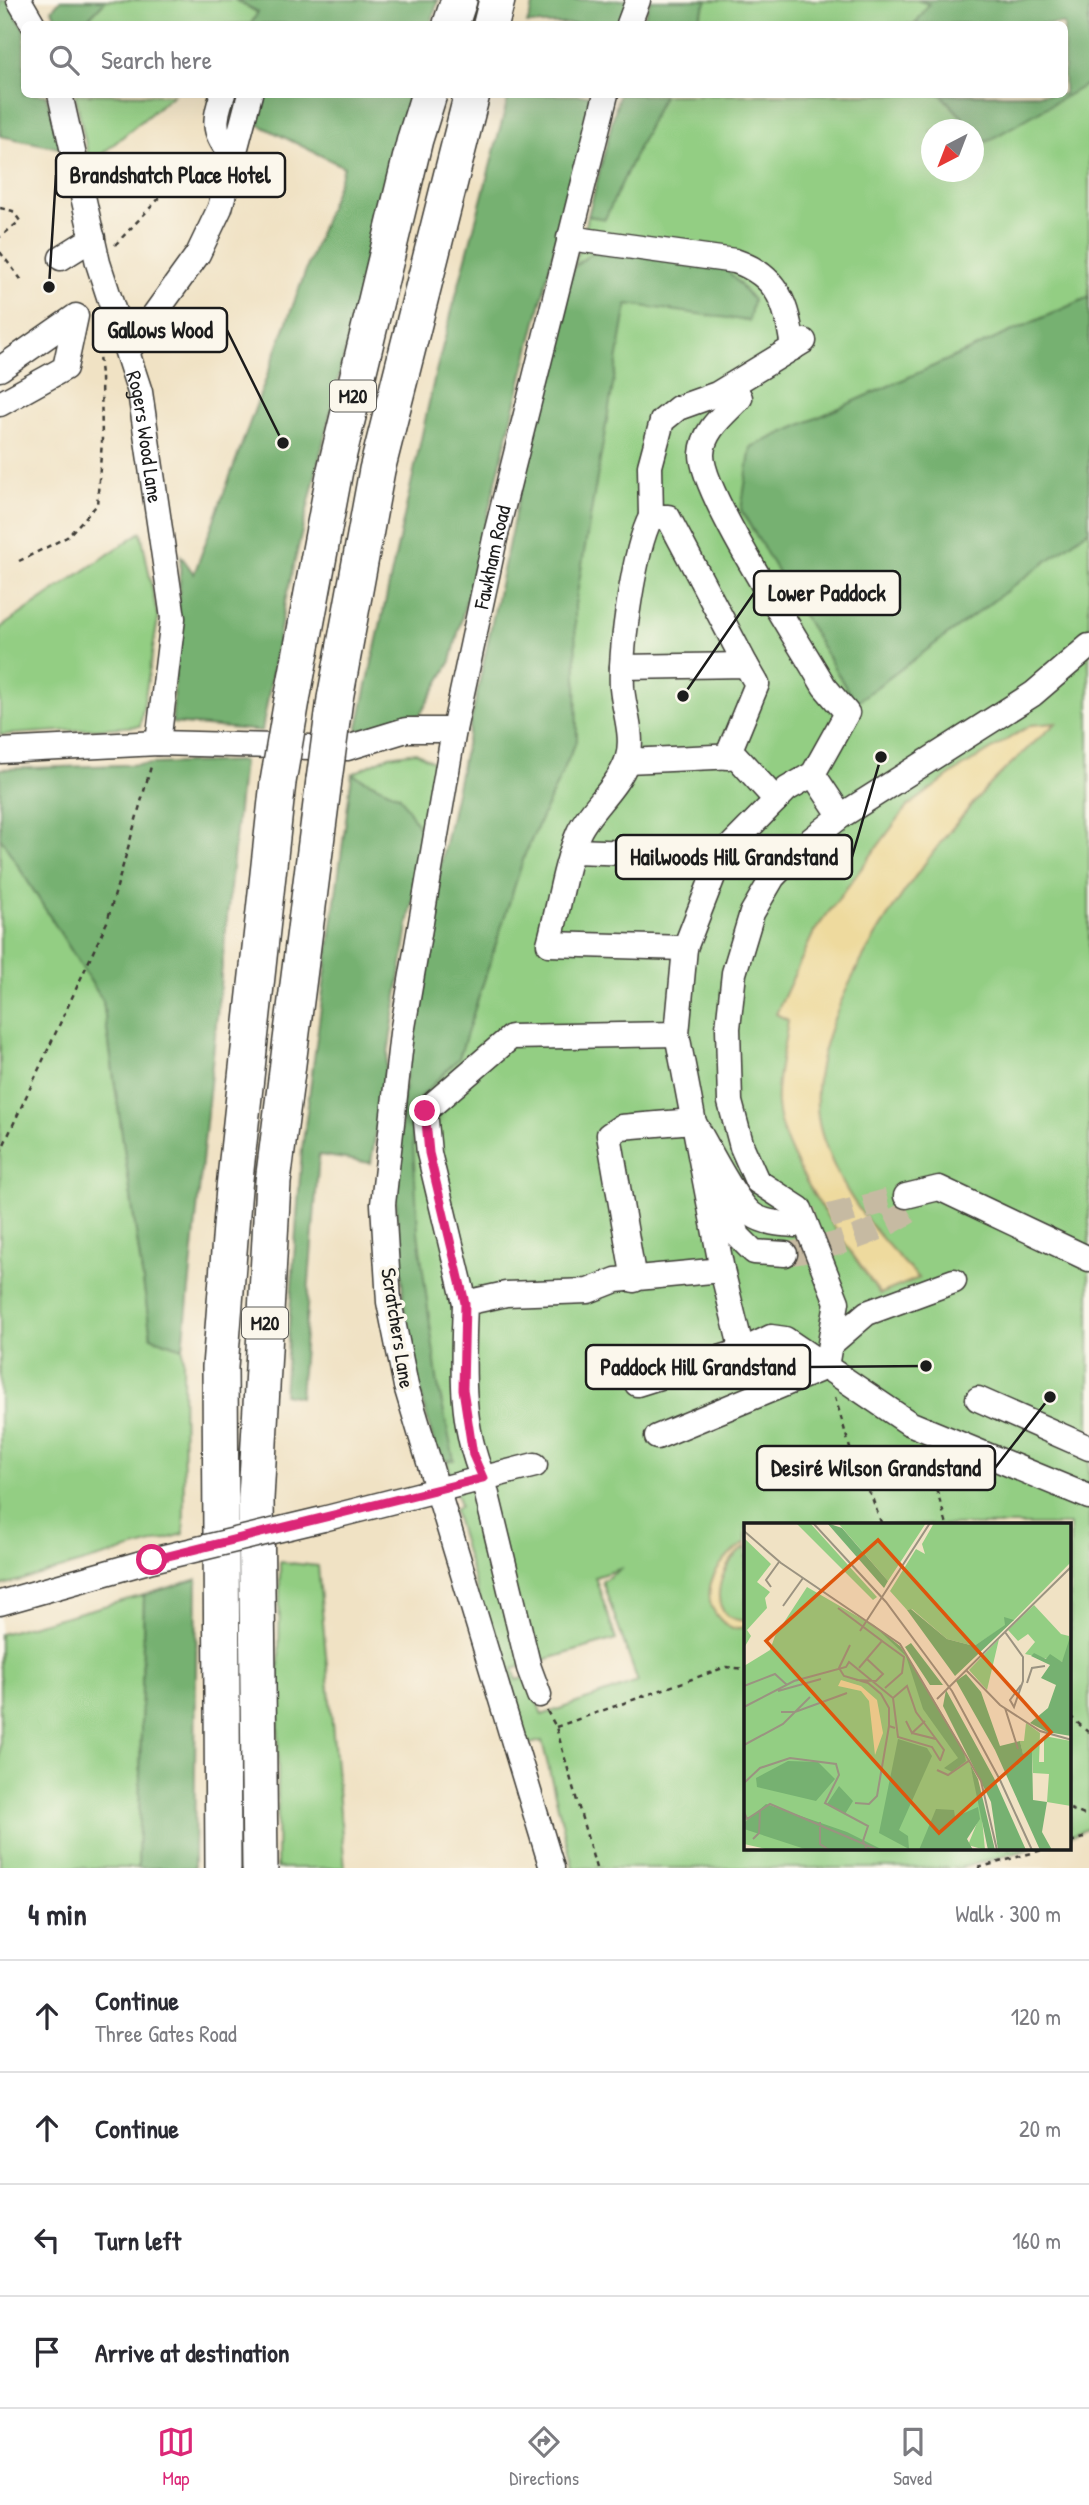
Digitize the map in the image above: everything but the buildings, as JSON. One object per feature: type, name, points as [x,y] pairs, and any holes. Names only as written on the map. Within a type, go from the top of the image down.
[{"type":"highway","points":[[452,21],[459,0]]},
{"type":"highway","points":[[492,21],[497,0]]},
{"type":"highway","name":"M20","points":[[223,1868],[220,1367],[234,1188],[278,782],[335,470],[415,139],[428,98]]},
{"type":"highway","name":"M20","points":[[260,1868],[256,1499],[272,1182],[335,699],[377,470],[471,98]]},
{"type":"street","points":[[19,0],[31,21]]},
{"type":"street","points":[[630,21],[638,0]]},
{"type":"street","name":"Rogers Wood Lane","points":[[61,98],[93,237],[105,314],[128,351],[140,391],[173,618],[158,743]]},
{"type":"street","points":[[221,98],[216,112],[217,138],[229,152]]},
{"type":"street","points":[[128,351],[198,254],[220,208],[229,152],[249,98]]},
{"type":"street","name":"Fawkham Road","points":[[454,730],[496,534],[605,98]]},
{"type":"street","points":[[61,258],[93,237]]},
{"type":"street","points":[[569,238],[735,261],[759,269],[787,309],[799,344],[733,385],[678,408],[662,421],[650,466],[651,517],[640,537],[622,667],[622,690],[630,732],[627,761],[604,801],[580,830],[549,944],[685,948]]},
{"type":"street","points":[[105,314],[152,318]]},
{"type":"street","points":[[0,369],[76,316],[65,368],[0,404]]},
{"type":"street","points":[[733,385],[740,398],[705,435],[702,455],[711,492],[824,685],[847,713],[813,775],[776,800],[721,856],[685,948],[677,1034],[722,1270],[742,1351]]},
{"type":"street","points":[[651,517],[668,517],[757,684],[727,757]]},
{"type":"street","points":[[829,1355],[837,1302],[804,1217],[800,1209],[783,1195],[757,1181],[742,1147],[730,1102],[728,1028],[734,973],[751,913],[773,877],[802,847],[841,816],[1033,694],[1089,646]]},
{"type":"street","points":[[622,667],[746,665]]},
{"type":"street","points":[[0,751],[158,743],[347,748],[406,730],[454,730]]},
{"type":"street","name":"Scratchers Lane","points":[[454,730],[402,1033],[383,1204],[389,1302],[406,1386],[552,1868]]},
{"type":"street","points":[[627,761],[736,756],[776,800]]},
{"type":"street","points":[[813,775],[841,816]]},
{"type":"street","points":[[573,851],[721,856]]},
{"type":"street","points":[[539,1695],[529,1668],[483,1478],[473,1455],[463,1389],[465,1303],[429,1153],[425,1111],[511,1037],[677,1034]]},
{"type":"street","points":[[693,1121],[752,1215],[775,1223],[795,1225]]},
{"type":"street","points":[[634,1280],[609,1135],[621,1126],[693,1121]]},
{"type":"street","points":[[717,1162],[726,1204],[738,1236],[754,1252],[785,1254]]},
{"type":"street","points":[[1089,1259],[939,1188],[909,1203],[944,1204],[1089,1271]]},
{"type":"street","points":[[465,1303],[506,1294],[587,1291],[616,1280],[722,1270]]},
{"type":"street","points":[[657,1437],[829,1355],[867,1314],[954,1281]]},
{"type":"street","points":[[637,1384],[742,1351],[771,1337],[780,1337],[829,1355],[919,1427],[1089,1497]]},
{"type":"street","points":[[978,1399],[1089,1448]]},
{"type":"street","points":[[0,1603],[152,1560],[535,1465]]},
{"type":"path","points":[[98,262],[168,189],[174,188],[191,170],[229,152]]},
{"type":"path","points":[[0,208],[13,211],[20,221],[0,237]]},
{"type":"path","points":[[0,252],[23,282]]},
{"type":"path","points":[[19,561],[67,537],[97,505],[105,314]]},
{"type":"path","points":[[0,1153],[107,922],[158,743]]},
{"type":"path","points":[[829,1355],[859,1479],[871,1494],[881,1523]]},
{"type":"path","points":[[919,1427],[946,1523]]},
{"type":"path","points":[[555,1727],[726,1667],[744,1669]]},
{"type":"path","points":[[539,1695],[555,1727],[596,1868]]},
{"type":"path","points":[[1072,1718],[1089,1733]]},
{"type":"path","points":[[1072,1810],[1089,1817]]},
{"type":"path","points":[[1072,1841],[1089,1836]]},
{"type":"path","points":[[978,1868],[1042,1850]]},
{"type":"green space","points":[[0,0],[8,0],[21,24],[21,98],[47,98],[64,149],[0,136]]},
{"type":"green space","points":[[61,0],[106,0],[86,21],[57,21],[52,9]]},
{"type":"green space","points":[[106,0],[235,0],[258,13],[253,21],[86,21]]},
{"type":"green space","points":[[235,0],[438,0],[432,21],[253,21],[258,12]]},
{"type":"green space","points":[[535,0],[632,0],[625,21],[528,21]]},
{"type":"green space","points":[[650,0],[707,0],[697,21],[643,21]]},
{"type":"green space","points":[[707,0],[931,0],[930,21],[697,21]]},
{"type":"green space","points":[[917,0],[1089,0],[1089,83],[1068,95],[1068,21],[917,21],[929,4]]},
{"type":"green space","points":[[1089,68],[1089,1828],[1072,1835],[1072,1523],[744,1523],[744,1850],[1027,1850],[958,1868],[573,1868],[542,1741],[521,1746],[454,1510],[460,1506],[431,1408],[400,1104],[595,250],[574,267],[588,216],[605,218],[662,98],[1068,98],[1068,90]],"holes":[[[623,1568],[602,1581],[638,1682],[542,1715],[528,1677],[517,1680],[513,1669],[616,1639],[595,1577]]]},
{"type":"green space","points":[[76,98],[169,98],[90,164]]},
{"type":"green space","points":[[410,98],[388,173],[285,602],[262,731],[172,723],[181,556],[194,574],[344,167],[209,100]]},
{"type":"green space","points":[[508,98],[600,98],[568,194],[451,661],[420,715],[357,731],[435,375]]},
{"type":"green space","points":[[618,98],[662,98],[605,219],[588,216]]},
{"type":"green space","points":[[944,98],[1063,98],[986,142],[984,119],[964,119]]},
{"type":"green space","points":[[595,250],[724,266],[753,300],[749,321],[627,304],[575,605],[577,740],[525,854],[459,1058],[411,1107],[418,1232],[438,1385],[454,1460],[438,1461],[406,1335],[395,1189],[408,1051],[438,877],[554,330],[574,267]]},
{"type":"green space","points":[[1089,297],[1089,530],[855,703],[741,510],[751,447]]},
{"type":"green space","points":[[141,532],[158,619],[140,726],[0,735],[0,628]]},
{"type":"green space","points":[[416,752],[433,762],[439,776],[425,837],[352,774],[389,756]]},
{"type":"green space","points":[[243,761],[183,1348],[151,1337],[103,1001],[0,837],[0,769]]},
{"type":"green space","points":[[352,774],[400,796],[425,837],[408,925],[371,1163],[319,1155],[300,1397],[284,1394],[302,1149]]},
{"type":"green space","points":[[0,837],[103,1001],[151,1337],[183,1348],[184,1534],[0,1586]]},
{"type":"green space","points":[[280,1562],[318,1566],[345,1868],[277,1868]]},
{"type":"green space","points":[[197,1579],[194,1868],[138,1868],[144,1595]]},
{"type":"green space","points":[[144,1595],[138,1868],[0,1868],[0,1634]]},
{"type":"sand","points":[[1056,723],[987,788],[929,858],[897,902],[867,950],[842,999],[825,1047],[817,1093],[822,1135],[830,1156],[850,1195],[875,1230],[919,1278],[880,1294],[803,1176],[781,1126],[777,1095],[788,1020],[776,1014],[814,932],[907,807],[953,773],[1031,725]]},
{"type":"sand","points":[[744,1544],[744,1549],[729,1564],[719,1589],[719,1601],[723,1611],[732,1618],[744,1621],[744,1627],[732,1629],[719,1619],[709,1595],[716,1572],[734,1551]]},
{"type":"tunnel","points":[[795,1225],[906,1196]]},
{"type":"tunnel","points":[[785,1254],[851,1239],[882,1227],[912,1210]]},
{"type":"place","name":"Brandshatch Place Hotel","points":[[49,287]]},
{"type":"place","name":"Gallows Wood","points":[[283,443]]},
{"type":"place","name":"Lower Paddock","points":[[683,696]]},
{"type":"place","name":"Hailwoods Hill Grandstand","points":[[881,757]]},
{"type":"place","name":"Paddock Hill Grandstand","points":[[926,1366]]},
{"type":"place","name":"Desiré Wilson Grandstand","points":[[1050,1397]]},
{"type":"route","points":[[152,1560],[483,1478],[473,1455],[463,1389],[465,1303],[429,1153],[425,1111]]}]
